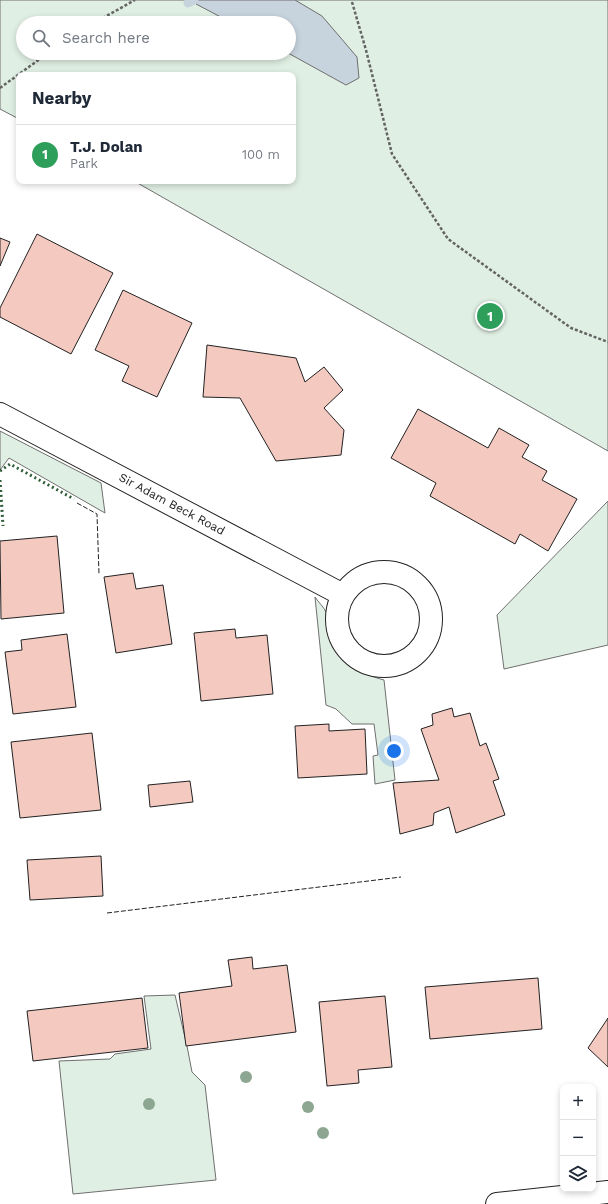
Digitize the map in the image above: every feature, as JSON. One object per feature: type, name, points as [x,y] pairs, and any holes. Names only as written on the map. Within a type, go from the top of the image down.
[{"type":"street","name":"Sir Adam Beck Road","points":[[0,414],[344,595]]},
{"type":"street","points":[[382,571],[409,578],[421,589],[431,611],[431,622],[427,638],[415,654],[401,663],[385,666],[375,665],[360,659],[352,653],[342,640],[338,624],[338,610],[344,595],[352,584],[366,575],[382,571]]},
{"type":"street","points":[[497,1204],[608,1192]]},
{"type":"path","points":[[106,16],[135,0]]},
{"type":"path","points":[[348,0],[352,1],[392,154],[448,239],[571,328],[608,342]]},
{"type":"path","points":[[22,72],[38,60]]},
{"type":"path","points":[[0,88],[16,76]]},
{"type":"green space","points":[[0,0],[608,0],[608,451],[139,184],[296,184],[296,72],[16,72],[16,117],[0,109]]},
{"type":"green space","points":[[0,431],[101,483],[105,513],[9,458],[0,470]]},
{"type":"green space","points":[[608,501],[608,645],[504,669],[497,615]]},
{"type":"green space","points":[[315,597],[326,612],[330,634],[344,659],[366,674],[384,680],[395,780],[375,784],[373,756],[378,755],[374,724],[352,724],[336,709],[326,705]]},
{"type":"green space","points":[[175,995],[192,1072],[205,1085],[216,1180],[73,1194],[59,1061],[110,1059],[115,1054],[151,1049],[144,996]]},
{"type":"shaded area","points":[[197,0],[295,0],[322,16],[357,57],[359,78],[346,85],[296,57],[296,16],[219,16],[196,4]]},
{"type":"building","points":[[37,234],[113,273],[71,354],[0,317],[0,308]]},
{"type":"building","points":[[0,238],[10,242],[0,266]]},
{"type":"building","points":[[123,290],[192,323],[157,397],[122,381],[129,366],[95,350]]},
{"type":"building","points":[[207,345],[296,358],[305,382],[324,367],[343,390],[324,408],[344,430],[341,455],[276,461],[240,398],[203,397]]},
{"type":"building","points":[[418,409],[488,448],[499,428],[529,445],[522,457],[547,471],[542,480],[577,499],[548,551],[520,534],[515,544],[430,496],[436,483],[391,458]]},
{"type":"building","points":[[57,536],[64,613],[1,619],[0,541]]},
{"type":"building","points":[[133,573],[136,589],[163,585],[172,644],[116,653],[104,577]]},
{"type":"building","points":[[235,629],[236,638],[267,635],[273,694],[201,701],[194,633]]},
{"type":"building","points":[[67,634],[76,707],[13,714],[5,652],[22,650],[21,640]]},
{"type":"building","points":[[452,708],[454,717],[470,713],[480,746],[486,743],[499,779],[493,781],[505,815],[456,833],[449,807],[434,813],[433,825],[400,834],[393,783],[439,780],[421,729],[433,725],[432,714]]},
{"type":"building","points":[[329,724],[329,731],[365,729],[367,774],[298,778],[295,726]]},
{"type":"building","points":[[92,733],[101,810],[20,818],[11,742]]},
{"type":"building","points":[[190,781],[193,802],[150,807],[148,785]]},
{"type":"building","points":[[101,856],[103,896],[30,900],[27,860]]},
{"type":"building","points":[[252,957],[253,969],[287,965],[296,1032],[186,1046],[179,993],[232,986],[228,960]]},
{"type":"building","points":[[538,978],[542,1029],[430,1039],[425,987]]},
{"type":"building","points":[[385,996],[392,1067],[358,1070],[359,1083],[327,1086],[319,1002]]},
{"type":"building","points":[[142,998],[148,1048],[33,1061],[27,1011]]},
{"type":"building","points":[[608,1018],[608,1067],[588,1048]]},
{"type":"waterway","points":[[188,3],[194,0]]},
{"type":"hedge","points":[[0,471],[10,464],[74,499]]},
{"type":"hedge","points":[[0,480],[3,526]]},
{"type":"fence","points":[[77,503],[97,514],[99,574]]},
{"type":"fence","points":[[107,913],[401,877]]},
{"type":"place","name":"T.J. Dolan","points":[[490,316]]}]
